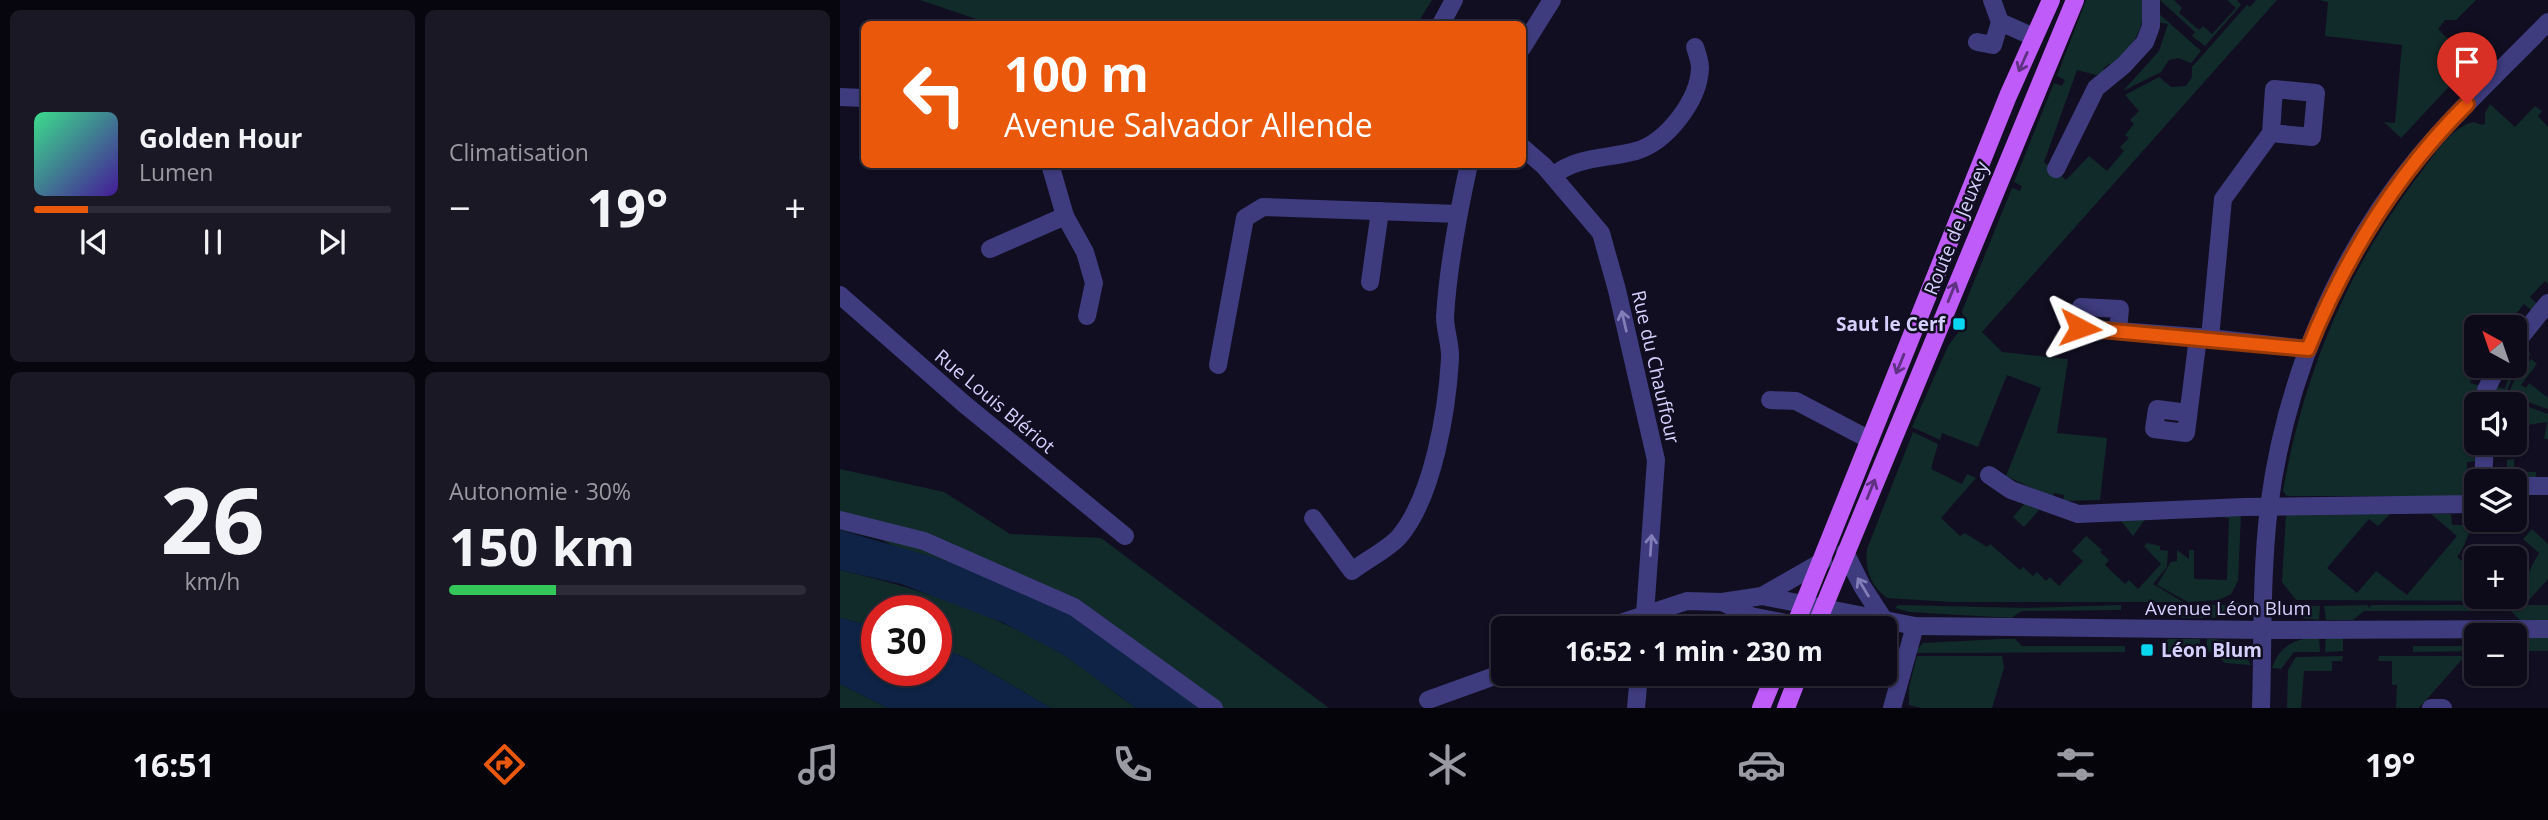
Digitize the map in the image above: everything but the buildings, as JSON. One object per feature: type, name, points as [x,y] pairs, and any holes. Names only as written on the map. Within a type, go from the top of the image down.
[{"type":"main road","name":"Route de Jeuxey","points":[[1804,616],[1804,604],[2051,0]]},
{"type":"main road","name":"Route de Jeuxey","points":[[1816,616],[1824,608],[2075,0]]},
{"type":"main road","points":[[1761,708],[1770,686]]},
{"type":"main road","points":[[1786,708],[1797,686]]},
{"type":"street","points":[[1443,21],[1454,0]]},
{"type":"street","points":[[1526,42],[1552,0]]},
{"type":"street","points":[[1977,42],[1993,45],[2000,22],[1992,0]]},
{"type":"street","points":[[2056,169],[2096,88],[2124,65],[2145,42],[2151,26],[2151,0]]},
{"type":"street","points":[[2000,22],[2034,37]]},
{"type":"street","points":[[2261,708],[2269,507],[2282,435],[2308,349],[2326,304],[2358,243],[2387,199],[2457,114],[2548,22]]},
{"type":"street","points":[[1553,176],[1573,163],[1637,150],[1655,141],[1684,113],[1696,86],[1701,67],[1695,47]]},
{"type":"street","points":[[840,97],[861,99]]},
{"type":"street","points":[[2188,413],[2204,338],[2223,199],[2270,133]]},
{"type":"street","name":"Rue du Chauffour","points":[[1526,151],[1553,176],[1601,233],[1657,460],[1645,616]]},
{"type":"street","points":[[1051,168],[1065,216],[1085,252],[1094,283],[1087,316]]},
{"type":"street","points":[[1313,518],[1352,571],[1398,538],[1417,510],[1436,452],[1450,358],[1445,319],[1458,214],[1468,168]]},
{"type":"street","points":[[1219,365],[1245,218],[1263,207],[1458,214]]},
{"type":"street","points":[[1370,282],[1380,211]]},
{"type":"street","points":[[990,248],[1065,216]]},
{"type":"street","name":"Rue Louis Blériot","points":[[840,295],[963,403],[1125,536]]},
{"type":"street","points":[[2527,329],[2548,303]]},
{"type":"street","points":[[2118,330],[2308,349]]},
{"type":"street","points":[[1770,400],[1796,401],[1870,440]]},
{"type":"street","points":[[1989,475],[2011,490],[2078,514],[2269,507],[2464,504]]},
{"type":"street","points":[[2527,486],[2548,486]]},
{"type":"street","points":[[840,520],[924,541],[1074,607],[1214,708]]},
{"type":"street","points":[[1845,552],[1878,616]]},
{"type":"street","points":[[1762,596],[1823,561]]},
{"type":"street","points":[[1655,616],[1686,601],[1722,601],[1762,596],[1851,616]]},
{"type":"street","points":[[1722,601],[1745,616]]},
{"type":"street","points":[[1892,708],[1911,625]]},
{"type":"street","name":"Avenue Léon Blum","points":[[1897,626],[2265,630],[2548,629]]},
{"type":"street","points":[[1429,700],[1491,677]]},
{"type":"street","points":[[1636,708],[1638,686]]},
{"type":"street","points":[[2431,708],[2443,708]]},
{"type":"green space","points":[[920,0],[1432,0],[1419,21],[982,21]]},
{"type":"green space","points":[[2086,0],[2144,0],[2142,22],[2127,50],[2112,66],[2109,64],[2103,69],[2106,73],[2096,75],[2077,70],[2044,162],[2066,180],[2089,156],[2107,171],[2124,151],[2120,147],[2129,138],[2125,135],[2134,124],[2130,120],[2139,111],[2125,95],[2159,77],[2171,87],[2186,86],[2192,77],[2192,67],[2247,5],[2250,7],[2256,0],[2277,0],[1982,332],[2002,352],[2068,359],[2057,433],[2107,438],[2100,500],[2063,501],[2064,495],[2054,493],[2053,498],[2006,476],[2041,388],[2007,375],[1978,447],[1942,433],[1940,440],[1912,427],[1948,346],[1965,323],[1962,311],[2012,188],[2020,191],[2022,186],[2014,182],[2054,83],[2062,86],[2065,80],[2057,76]]},
{"type":"green space","points":[[2160,0],[2174,0],[2182,8],[2179,13],[2199,30],[2203,26],[2212,34],[2236,8],[2227,0],[2237,0],[2241,5],[2205,46],[2192,36],[2195,32]]},
{"type":"green space","points":[[2319,0],[2476,0],[2456,20],[2445,20],[2438,29],[2458,49],[2453,54],[2460,62],[2469,55],[2474,60],[2401,138],[2384,122],[2395,123],[2402,45],[2325,36],[2328,2]]},
{"type":"green space","points":[[2158,13],[2201,51],[2191,63],[2178,58],[2169,60],[2161,72],[2123,91],[2159,51],[2168,24],[2156,22]]},
{"type":"green space","points":[[2490,104],[2515,127],[2535,106],[2542,111],[2538,116],[2548,127],[2548,284],[2545,281],[2530,297],[2537,304],[2532,311],[2524,304],[2515,315],[2464,315],[2464,378],[2472,378],[2470,383],[2481,386],[2480,392],[2464,392],[2464,455],[2478,458],[2477,461],[2467,462],[2467,469],[2464,469],[2464,496],[2287,496],[2283,491],[2303,404],[2333,322],[2351,283],[2396,207],[2437,150],[2463,126],[2473,122],[2485,124],[2485,113]]},
{"type":"green space","points":[[2531,359],[2537,364],[2527,377],[2527,364]]},
{"type":"green space","points":[[2505,378],[2512,378],[2506,392],[2493,390],[2494,386],[2505,389],[2508,380]]},
{"type":"green space","points":[[2526,378],[2521,385],[2526,388],[2529,383],[2548,398],[2548,409],[2527,402],[2527,392],[2509,392],[2515,379]]},
{"type":"green space","points":[[2527,406],[2548,414],[2548,439],[2544,439],[2547,422],[2527,425]]},
{"type":"green space","points":[[1913,432],[1938,444],[1931,469],[1962,484],[1967,474],[1976,478],[1941,518],[1960,536],[1965,533],[1987,547],[1990,544],[2020,570],[2023,567],[2033,576],[2037,572],[2046,581],[2050,577],[2059,586],[2083,561],[2072,551],[2086,536],[2109,560],[2105,565],[2125,584],[2129,580],[2138,589],[2161,564],[2144,546],[2147,543],[2160,546],[2160,550],[2168,551],[2167,567],[2153,584],[2183,602],[1951,602],[1888,598],[1877,588],[1870,576],[1867,549]]},
{"type":"green space","points":[[2514,459],[2514,469],[2507,469],[2507,460]]},
{"type":"green space","points":[[840,469],[944,492],[1010,534],[1101,538],[1329,708],[1199,708],[882,540],[840,530]]},
{"type":"green space","points":[[2527,472],[2536,472],[2536,478],[2527,478]]},
{"type":"green space","points":[[2026,502],[2039,510],[2024,527],[2013,517]]},
{"type":"green space","points":[[2241,514],[2238,581],[2231,594],[2219,600],[2188,602],[2157,585],[2171,562],[2177,561],[2177,550],[2189,559],[2189,550],[2194,550],[2194,579],[2227,580],[2229,518],[2219,517]]},
{"type":"green space","points":[[2286,514],[2390,514],[2378,526],[2369,519],[2327,568],[2357,593],[2376,571],[2407,595],[2457,536],[2431,514],[2451,514],[2452,525],[2464,525],[2464,532],[2470,532],[2457,557],[2464,563],[2464,601],[2296,600],[2282,582]]},
{"type":"green space","points":[[2117,516],[2146,518],[2133,536]]},
{"type":"green space","points":[[2532,529],[2548,544],[2548,579],[2528,601],[2527,575],[2539,553],[2523,539]]},
{"type":"green space","points":[[840,570],[929,595],[861,595],[861,623],[840,618]]},
{"type":"green space","points":[[952,602],[1036,639],[1072,660],[1136,708],[1051,708],[964,657],[952,653]]},
{"type":"green space","points":[[2230,603],[2249,603],[2236,614],[2212,618],[2212,605],[2225,605],[2228,613]]},
{"type":"green space","points":[[1898,605],[2028,608],[2121,605],[2121,610],[2022,611],[2011,618],[1910,612],[1895,608]]},
{"type":"green space","points":[[2203,605],[2203,618],[2183,618],[2154,610],[2154,606]]},
{"type":"green space","points":[[2283,605],[2320,606],[2319,620],[2303,618]]},
{"type":"green space","points":[[2368,605],[2369,609],[2371,605],[2464,605],[2464,609],[2527,609],[2527,605],[2548,605],[2548,620],[2520,620],[2511,611],[2364,611],[2353,620],[2326,620],[2324,606]]},
{"type":"green space","points":[[2326,636],[2343,636],[2343,651],[2325,652]]},
{"type":"green space","points":[[2319,637],[2320,652],[2294,652],[2281,669],[2272,668],[2279,654],[2290,644]]},
{"type":"green space","points":[[2527,637],[2548,637],[2548,651],[2527,651]]},
{"type":"green space","points":[[2015,639],[2022,646],[2125,646],[2125,652],[1914,653],[1923,643]]},
{"type":"green space","points":[[2168,639],[2200,639],[2199,652],[2161,652],[2161,646]]},
{"type":"green space","points":[[2207,639],[2234,645],[2251,665],[2225,663],[2214,652],[2206,652]]},
{"type":"green space","points":[[2413,646],[2464,646],[2464,651],[2413,652]]},
{"type":"green space","points":[[1917,656],[2002,656],[2004,668],[1992,708],[1921,708],[1909,705],[1909,687]]},
{"type":"green space","points":[[2343,656],[2342,661],[2332,661],[2332,671],[2304,671],[2301,708],[2287,708],[2288,670],[2296,657]]},
{"type":"green space","points":[[2379,656],[2464,656],[2419,708],[2396,708],[2397,685],[2392,685],[2392,661],[2378,661]]},
{"type":"green space","points":[[840,684],[888,708],[840,708]]},
{"type":"water","points":[[840,530],[978,570],[1066,611],[1199,708],[1136,708],[1064,655],[1004,623],[952,603],[952,595],[930,595],[901,584],[840,570]]},
{"type":"water","points":[[840,618],[861,623],[861,686],[952,686],[952,653],[964,657],[1051,708],[888,708],[840,684]]},
{"type":"place","name":"Saut le Cerf","points":[[1959,324]]},
{"type":"place","name":"Léon Blum","points":[[2147,650]]},
{"type":"route","points":[[2080,328],[2308,349],[2326,304],[2358,243],[2416,160],[2467,104]]}]
